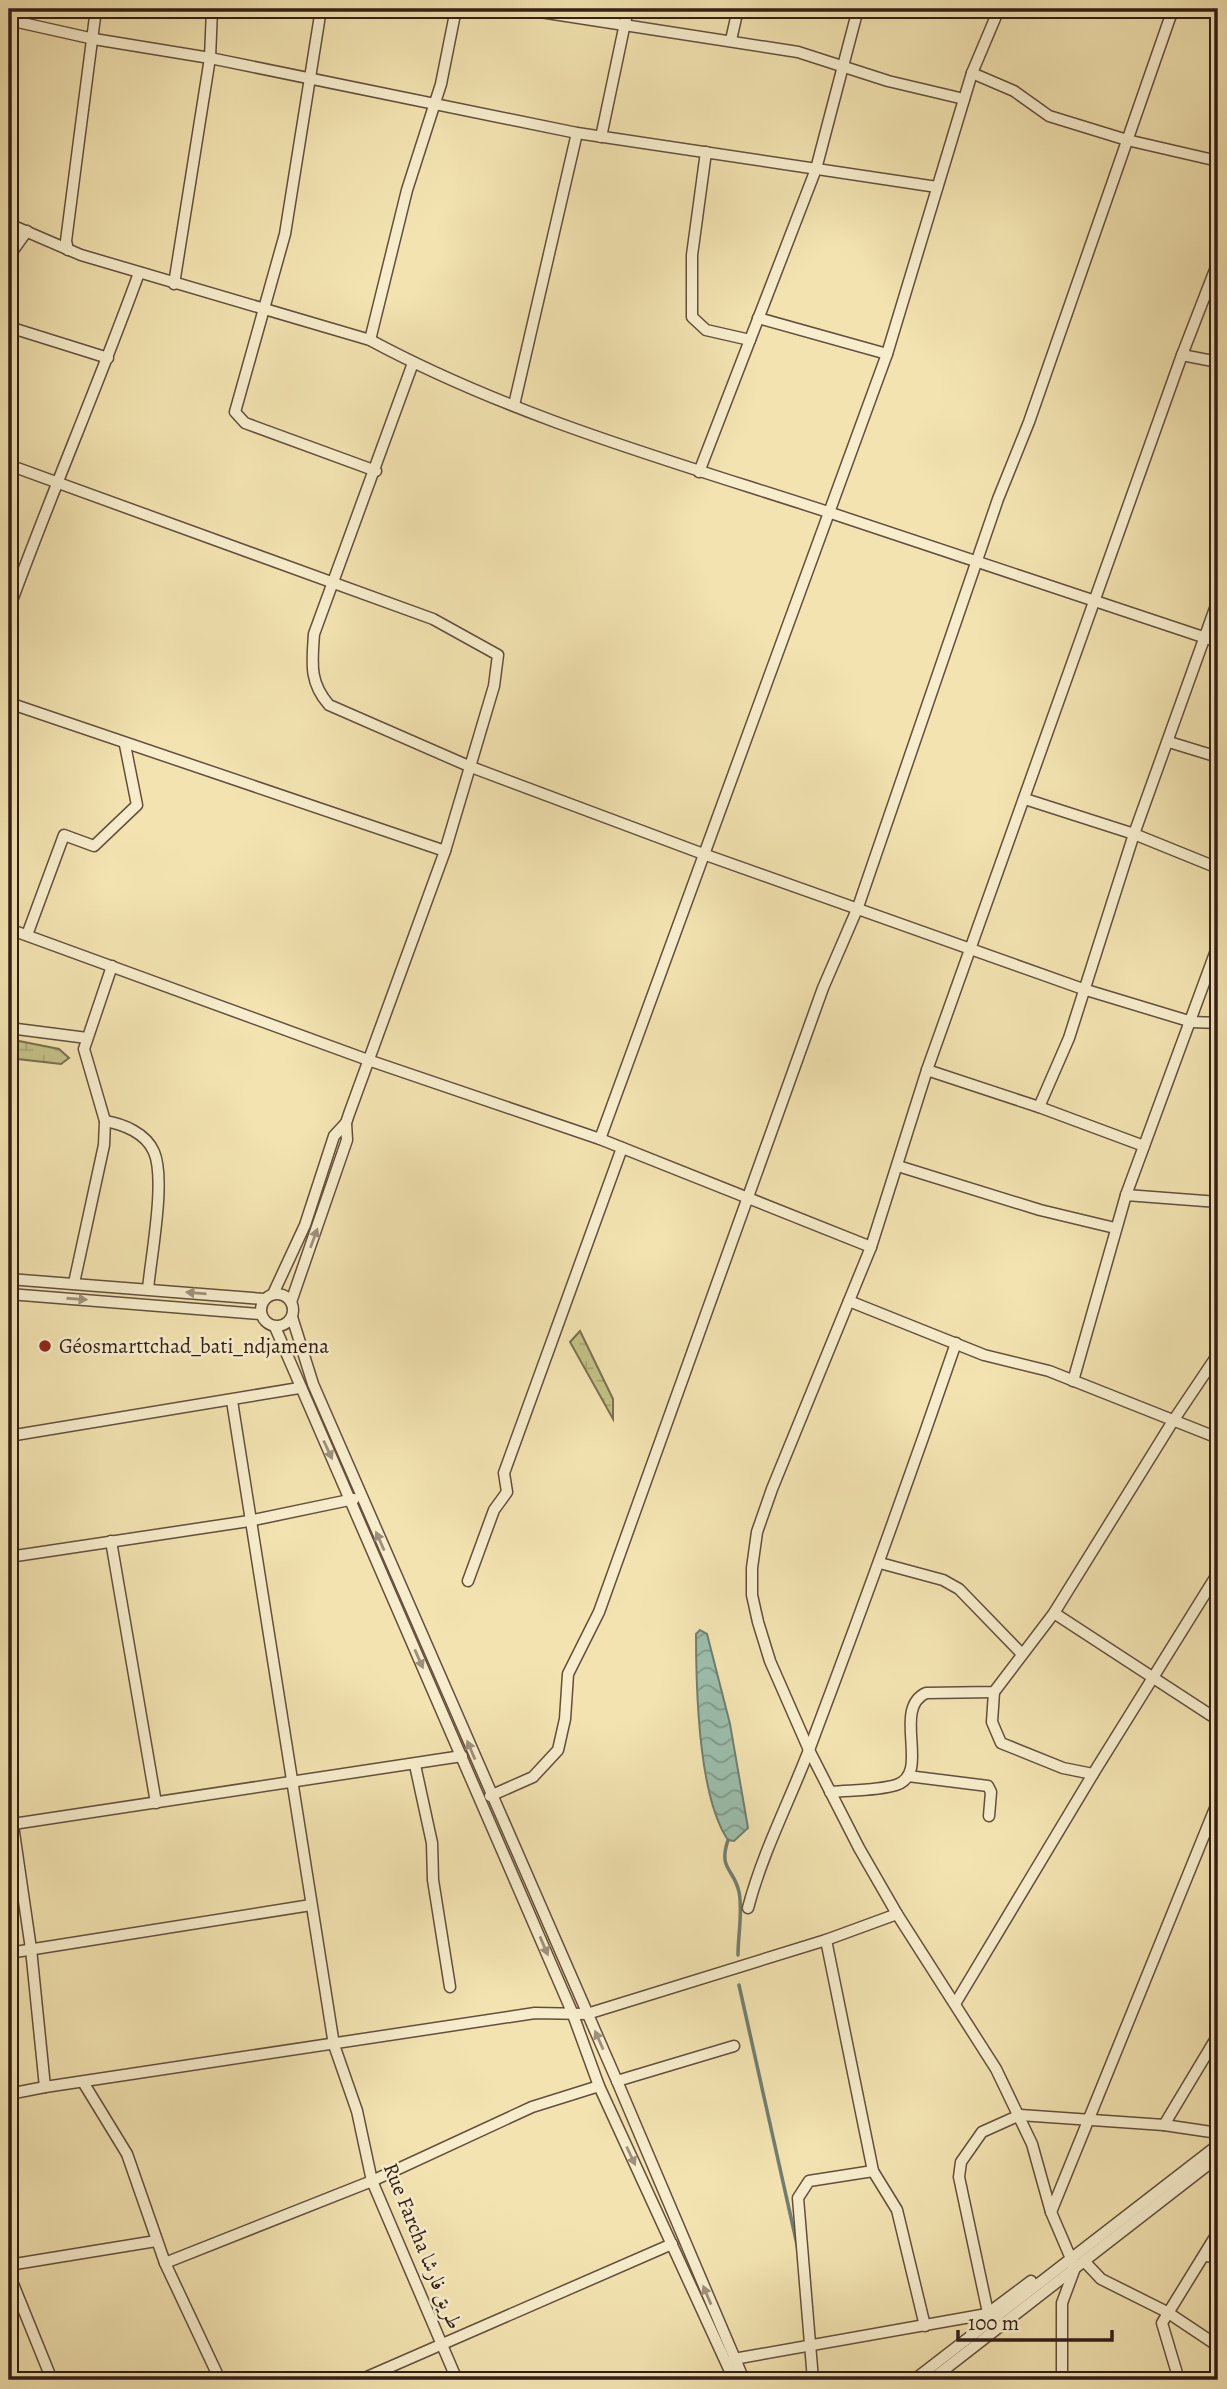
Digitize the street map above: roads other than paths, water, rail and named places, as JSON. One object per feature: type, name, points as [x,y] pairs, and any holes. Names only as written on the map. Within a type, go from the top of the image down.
[{"type":"street","points":[[68,250],[67,230],[96,9]]},
{"type":"street","points":[[174,284],[210,58],[212,9]]},
{"type":"street","points":[[321,9],[285,233],[266,309],[235,405],[239,418],[245,423],[376,471]]},
{"type":"street","points":[[370,340],[407,190],[434,104],[456,9]]},
{"type":"street","points":[[521,9],[798,52],[888,81],[964,99]]},
{"type":"street","points":[[601,137],[628,9]]},
{"type":"street","points":[[731,40],[738,9]]},
{"type":"street","points":[[699,472],[816,169],[858,9]]},
{"type":"street","points":[[600,1139],[887,354],[972,73],[999,9]]},
{"type":"street","points":[[491,1796],[533,1777],[558,1750],[565,1719],[568,1674],[599,1612],[823,988],[858,907],[998,499],[1028,422],[1173,9]]},
{"type":"street","points":[[9,20],[577,133],[937,187]]},
{"type":"street","points":[[972,73],[1014,91],[1049,116],[1127,140],[1218,160]]},
{"type":"street","points":[[514,405],[577,133]]},
{"type":"street","points":[[706,152],[692,255],[692,317],[706,330],[750,340]]},
{"type":"street","points":[[9,224],[68,250],[139,273],[370,340],[413,363],[514,405],[699,472],[1218,642]]},
{"type":"street","points":[[9,256],[27,230]]},
{"type":"street","points":[[1218,262],[1182,355],[927,1070],[871,1247],[772,1489],[757,1532],[752,1569],[752,1595],[770,1661],[809,1751],[897,1913],[996,2069],[1020,2115],[1032,2144],[1051,2212],[1074,2261],[1167,2312],[1218,2346]]},
{"type":"street","points":[[9,609],[56,480],[108,358],[139,273]]},
{"type":"street","points":[[758,318],[887,354]]},
{"type":"street","points":[[9,327],[108,358]]},
{"type":"street","points":[[1182,355],[1218,362]]},
{"type":"street","points":[[413,363],[376,471],[314,635],[312,671],[316,690],[329,705],[471,767],[706,855],[1083,989],[1192,1022],[1218,1023]]},
{"type":"street","points":[[9,465],[433,618],[498,655],[494,686],[445,851],[346,1123],[347,1140],[291,1302],[292,1317],[305,1366],[617,2081],[744,2380]]},
{"type":"street","points":[[1039,1107],[1069,1038],[1134,834],[1218,600]]},
{"type":"street","points":[[9,703],[125,745],[445,851]]},
{"type":"street","points":[[1169,742],[1218,757]]},
{"type":"street","points":[[27,935],[64,835],[94,846],[138,805],[125,745]]},
{"type":"street","points":[[1025,799],[1134,834],[1218,868]]},
{"type":"street","points":[[9,929],[368,1060],[600,1139],[871,1247]]},
{"type":"street","points":[[1073,1381],[1126,1195],[1218,946]]},
{"type":"street","points":[[75,1283],[104,1145],[105,1121],[86,1065],[87,1038],[112,966]]},
{"type":"street","points":[[9,1028],[87,1038]]},
{"type":"street","points":[[927,1070],[1039,1107],[1144,1146]]},
{"type":"street","points":[[105,1121],[122,1124],[139,1134],[154,1150],[159,1172],[148,1289]]},
{"type":"street","points":[[260,1314],[304,1225],[334,1136],[346,1123]]},
{"type":"street","points":[[468,1581],[494,1510],[507,1492],[504,1474],[622,1148]]},
{"type":"street","points":[[898,1166],[1040,1210],[1115,1228]]},
{"type":"street","points":[[1126,1195],[1218,1202]]},
{"type":"street","points":[[9,1279],[269,1297],[283,1295],[291,1302]]},
{"type":"street","points":[[9,1294],[260,1314],[266,1322],[275,1327],[299,1388],[572,2012],[599,2086],[734,2380]]},
{"type":"street","points":[[849,1301],[984,1355],[1073,1381],[1218,1438]]},
{"type":"street","points":[[275,1327],[285,1325],[292,1317]]},
{"type":"street","points":[[748,1908],[769,1841],[809,1751],[880,1563],[956,1343]]},
{"type":"street","points":[[1093,1774],[1063,1768],[1001,1743],[992,1722],[994,1692],[1054,1613],[1173,1421],[1218,1354]]},
{"type":"street","points":[[9,1436],[299,1388]]},
{"type":"street","name":"Rue Farcha طريق فارشا","points":[[233,1401],[249,1521],[334,2045],[357,2111],[372,2181],[457,2380]]},
{"type":"street","points":[[9,1557],[249,1521],[362,1496]]},
{"type":"street","points":[[111,1541],[156,1803]]},
{"type":"street","points":[[880,1563],[943,1580],[959,1588],[1022,1654]]},
{"type":"street","points":[[955,2004],[1218,1573]]},
{"type":"street","points":[[1054,1613],[1218,1720]]},
{"type":"street","points":[[830,1792],[897,1785],[908,1776],[912,1765],[911,1714],[914,1701],[926,1693],[994,1692]]},
{"type":"street","points":[[13,1824],[462,1756]]},
{"type":"street","points":[[415,1765],[430,1830],[433,1880],[450,1987]]},
{"type":"street","points":[[908,1776],[988,1786],[991,1792],[989,1816]]},
{"type":"street","points":[[9,1798],[32,1949],[45,2087]]},
{"type":"street","points":[[1051,2212],[1218,1801]]},
{"type":"street","points":[[9,1953],[311,1905]]},
{"type":"street","points":[[9,2094],[535,2013],[587,2014],[826,1940],[897,1913]]},
{"type":"street","points":[[826,1940],[873,2171],[897,2210],[925,2326]]},
{"type":"street","points":[[1164,2125],[1218,2035]]},
{"type":"street","points":[[617,2081],[734,2046]]},
{"type":"street","points":[[83,2082],[127,2154],[165,2263],[220,2380]]},
{"type":"street","points":[[165,2263],[372,2181],[532,2107],[599,2086]]},
{"type":"street","points":[[989,2318],[959,2177],[961,2162],[982,2132],[1020,2115],[1164,2125],[1218,2133]]},
{"type":"street","points":[[931,2380],[1218,2145]]},
{"type":"street","points":[[914,2380],[989,2318],[1074,2261],[1218,2157]]},
{"type":"street","points":[[813,2380],[798,2198],[809,2181],[873,2171]]},
{"type":"street","points":[[1179,2380],[1161,2329],[1167,2312],[1218,2232]]},
{"type":"street","points":[[9,2265],[156,2241]]},
{"type":"street","points":[[360,2380],[672,2244]]},
{"type":"street","points":[[1204,2256],[1218,2257]]},
{"type":"street","points":[[1062,2380],[1062,2303],[1074,2261]]},
{"type":"street","points":[[9,2274],[52,2380]]},
{"type":"street","points":[[734,2360],[811,2344],[989,2318]]},
{"type":"water","points":[[700,1630],[707,1634],[730,1724],[748,1828],[734,1841],[728,1840],[718,1821],[705,1769],[697,1682],[696,1634]]},
{"type":"waterway","points":[[728,1840],[725,1850],[726,1863],[737,1884],[740,1899],[738,1955]]},
{"type":"waterway","points":[[739,1985],[798,2249]]},
{"type":"place","name":"Géosmarttchad_bati_ndjamena","points":[[45,1346]]}]
